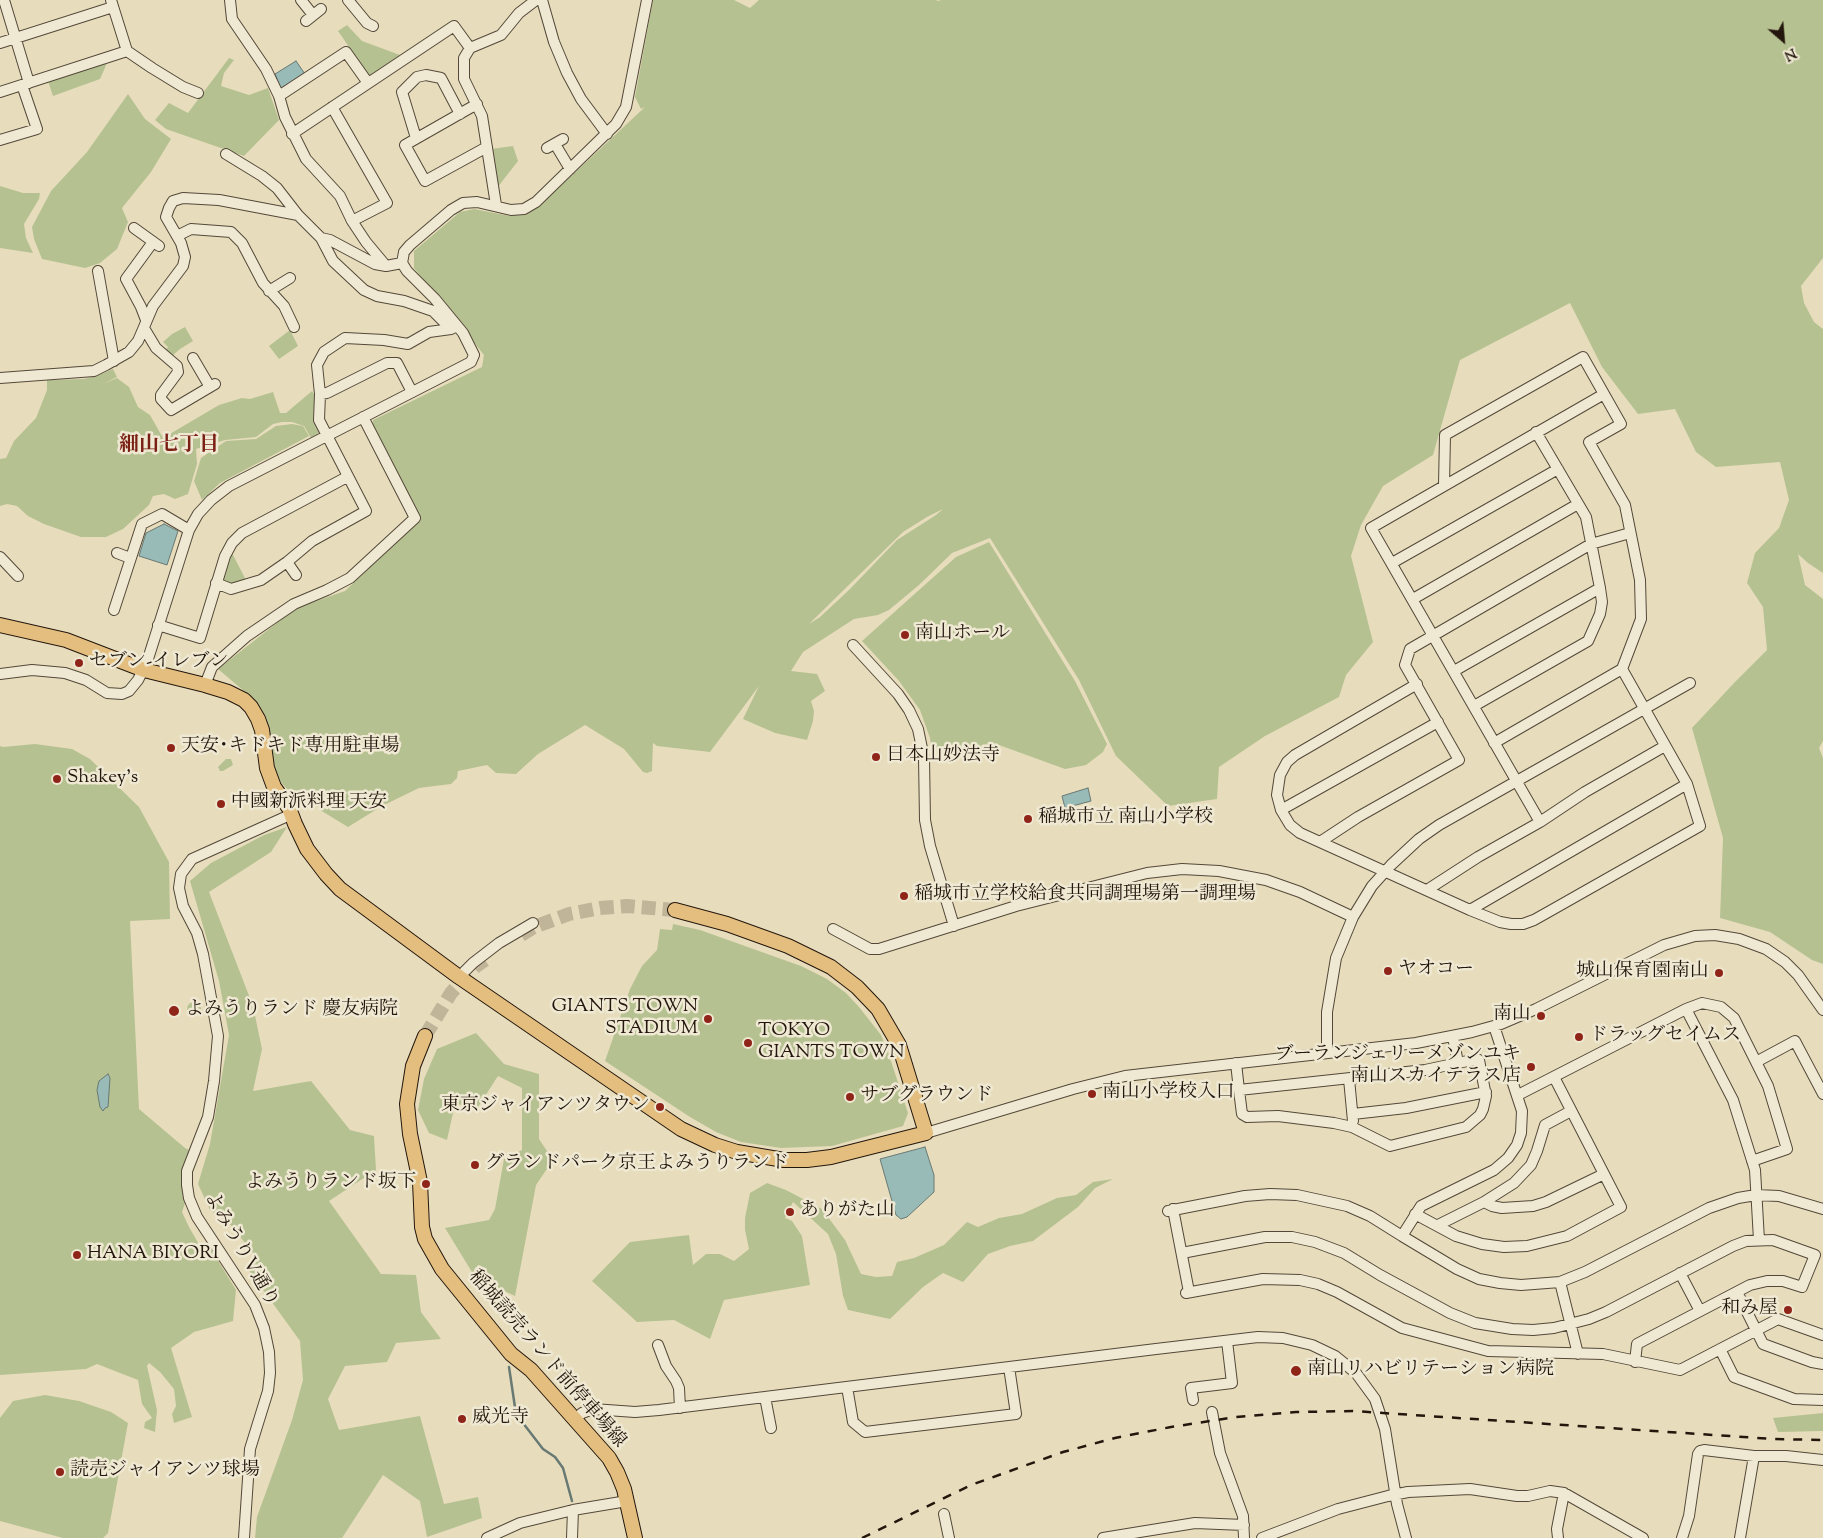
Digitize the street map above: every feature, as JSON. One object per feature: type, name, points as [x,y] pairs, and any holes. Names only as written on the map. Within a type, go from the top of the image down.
[{"type":"main road","points":[[0,624],[66,640],[144,670],[205,685],[228,692],[244,700],[251,707],[262,730],[269,773],[274,787],[292,814],[307,849],[340,890],[459,977],[681,1129],[715,1145],[761,1158],[807,1160],[854,1152],[926,1133],[899,1045],[878,1009],[857,987],[831,967],[788,946],[727,924],[675,910]]},
{"type":"main road","name":"稲城読売ランド前停車場線","points":[[425,1036],[413,1066],[407,1104],[410,1134],[420,1182],[425,1239],[442,1270],[500,1341],[511,1354],[531,1370],[609,1458],[617,1472],[628,1501],[635,1538]]},
{"type":"street","points":[[0,140],[37,129],[4,0]]},
{"type":"street","points":[[230,0],[232,19],[266,69],[292,134],[306,159],[340,196],[352,221],[386,266]]},
{"type":"street","points":[[301,0],[314,15]]},
{"type":"street","points":[[348,0],[367,23],[373,26]]},
{"type":"street","points":[[496,206],[482,116],[464,79],[464,58],[470,48],[501,35],[519,13],[536,0]]},
{"type":"street","points":[[542,0],[554,42],[567,73],[581,99],[607,134]]},
{"type":"street","points":[[0,674],[32,670],[66,672],[86,680],[107,693],[122,694],[133,688],[144,670],[189,530],[198,514],[211,500],[229,486],[471,362],[474,355],[436,299],[407,271],[402,263],[404,252],[451,210],[464,203],[477,202],[511,210],[524,209],[536,202],[607,134],[616,124],[626,106],[647,0]]},
{"type":"street","points":[[0,43],[112,3],[127,51],[182,87],[198,93]]},
{"type":"street","points":[[292,134],[454,26],[470,48]]},
{"type":"street","points":[[0,92],[127,51]]},
{"type":"street","points":[[278,96],[346,52],[368,83]]},
{"type":"street","points":[[416,138],[402,92],[417,77],[426,75],[441,78],[460,114]]},
{"type":"street","points":[[477,104],[405,145],[425,180],[487,148]]},
{"type":"street","points":[[332,107],[387,203],[352,221]]},
{"type":"street","points":[[555,143],[570,169]]},
{"type":"street","points":[[226,154],[262,176],[277,188],[298,215],[321,238],[333,261],[364,290],[370,294],[404,300],[433,311],[454,328]]},
{"type":"street","points":[[0,378],[94,371],[129,352],[138,341],[153,306],[183,266],[185,257],[177,236],[166,217],[168,208],[180,198],[219,200],[254,205],[298,215]]},
{"type":"street","points":[[134,228],[156,244],[126,279],[141,307],[145,324],[156,348],[177,366],[178,372],[161,394],[161,399],[171,410],[212,385],[193,358]]},
{"type":"street","points":[[177,236],[191,229],[232,232],[242,243],[269,291],[284,306],[294,327]]},
{"type":"street","points":[[321,238],[330,240],[375,264],[386,266],[402,263]]},
{"type":"street","points":[[98,272],[114,361]]},
{"type":"street","points":[[269,291],[290,278]]},
{"type":"street","points":[[216,583],[231,589],[261,580],[312,541],[366,511],[319,420],[320,394],[317,365],[324,352],[345,338],[384,340],[408,344],[429,332],[454,328]]},
{"type":"street","points":[[1444,485],[1445,435],[1583,358],[1620,424],[1589,442],[1625,505],[1640,580],[1641,619],[1622,669],[1494,743]]},
{"type":"street","points":[[320,394],[327,393],[387,363],[397,363],[412,392]]},
{"type":"street","points":[[1540,822],[1371,528],[1604,394]]},
{"type":"street","points":[[205,685],[212,667],[247,636],[294,604],[350,578],[415,518],[363,417]]},
{"type":"street","points":[[1474,706],[1588,642],[1600,614],[1602,602],[1600,588],[1586,517],[1536,432]]},
{"type":"street","points":[[1392,563],[1558,469]]},
{"type":"street","points":[[158,625],[200,638],[225,556],[232,543],[242,533],[347,477]]},
{"type":"street","points":[[1413,599],[1578,504]]},
{"type":"street","points":[[114,610],[142,524],[162,514],[189,530]]},
{"type":"street","points":[[1320,842],[1358,817],[1459,760],[1406,665],[1410,649],[1591,544],[1630,533]]},
{"type":"street","points":[[117,553],[130,558]]},
{"type":"street","points":[[0,557],[18,576]]},
{"type":"street","points":[[287,562],[296,575]]},
{"type":"street","points":[[1454,671],[1600,588]]},
{"type":"street","points":[[853,645],[898,694],[909,710],[918,729],[924,758],[925,820],[930,846],[954,926]]},
{"type":"street","points":[[1417,684],[1295,754],[1287,762],[1280,774],[1278,795],[1281,810],[1290,825],[1300,833],[1470,910],[1500,922],[1523,924],[1534,920],[1700,826],[1687,784],[1622,669]]},
{"type":"street","points":[[1327,1052],[1327,1012],[1333,973],[1342,942],[1353,917],[1372,886],[1385,871],[1419,839],[1439,825],[1690,683]]},
{"type":"street","points":[[1281,810],[1438,722]]},
{"type":"street","points":[[1427,890],[1478,857],[1540,822],[1585,792],[1665,746]]},
{"type":"street","points":[[1470,910],[1687,784]]},
{"type":"street","name":"よみうりV通り","points":[[244,1538],[250,1449],[267,1396],[270,1378],[269,1352],[264,1328],[255,1306],[197,1217],[188,1198],[187,1171],[208,1117],[214,1081],[218,1036],[206,964],[197,933],[181,898],[179,881],[184,869],[192,859],[292,814]]},
{"type":"street","points":[[833,929],[875,950],[1016,906],[1146,873],[1182,869],[1228,872],[1266,880],[1300,892],[1353,917]]},
{"type":"street","points":[[459,977],[473,963],[499,943],[533,923]]},
{"type":"street","points":[[926,1133],[1073,1089],[1125,1076],[1416,1043],[1453,1037],[1494,1026],[1536,1009],[1664,945],[1695,936],[1715,935],[1739,938],[1766,948],[1785,962],[1798,975],[1823,1010]]},
{"type":"street","points":[[1518,1095],[1702,1003],[1721,1007],[1734,1018],[1768,1086],[1787,1150],[1752,1161]]},
{"type":"street","points":[[1686,1010],[1733,1100],[1754,1170],[1759,1240]]},
{"type":"street","points":[[1402,1236],[1421,1206],[1494,1170],[1508,1158],[1517,1145],[1521,1133],[1522,1111],[1494,1026]]},
{"type":"street","points":[[1453,1037],[1458,1063]]},
{"type":"street","points":[[1756,1062],[1795,1041],[1823,1094]]},
{"type":"street","points":[[1236,1063],[1239,1090],[1242,1114],[1247,1117],[1278,1116],[1308,1118],[1352,1127],[1390,1146],[1466,1127],[1483,1110],[1486,1092],[1479,1060],[1477,1059],[1425,1070],[1239,1090]]},
{"type":"street","points":[[1415,1214],[1456,1236],[1482,1244],[1504,1247],[1527,1246],[1567,1236],[1621,1207],[1554,1077]]},
{"type":"street","points":[[1348,1079],[1353,1114],[1352,1127]]},
{"type":"street","points":[[1353,1114],[1406,1108],[1486,1092]]},
{"type":"street","points":[[1438,1226],[1507,1189],[1531,1165],[1538,1151],[1545,1125],[1571,1111]]},
{"type":"street","points":[[1484,1202],[1502,1208],[1533,1206],[1546,1202],[1604,1174]]},
{"type":"street","points":[[1823,1209],[1779,1196],[1756,1195],[1738,1198],[1708,1208],[1585,1272],[1560,1282],[1521,1285],[1479,1278],[1457,1269],[1370,1216],[1347,1206],[1297,1195],[1270,1194],[1245,1196],[1170,1210],[1182,1253],[1188,1292],[1263,1279],[1300,1280],[1318,1284],[1338,1292],[1402,1328],[1488,1351],[1603,1354],[1680,1370],[1778,1319],[1823,1335]]},
{"type":"street","points":[[1182,1253],[1265,1237],[1292,1237],[1315,1242],[1344,1253],[1380,1275],[1475,1323],[1512,1329],[1533,1330],[1570,1325],[1606,1312],[1746,1241],[1773,1240],[1815,1254],[1802,1287],[1783,1281],[1766,1281],[1750,1285],[1637,1344],[1635,1362]]},
{"type":"street","points":[[1680,1273],[1700,1311]]},
{"type":"street","points":[[1560,1282],[1578,1354]]},
{"type":"street","points":[[1737,1292],[1763,1344],[1812,1362],[1823,1364]]},
{"type":"street","points":[[574,1419],[584,1412],[593,1409],[635,1412],[680,1408],[1227,1341],[1271,1337],[1298,1340],[1325,1350],[1345,1364],[1364,1383],[1379,1408],[1385,1429],[1395,1494],[1406,1538]]},
{"type":"street","points":[[1193,1400],[1192,1388],[1232,1382],[1227,1341]]},
{"type":"street","points":[[658,1345],[666,1366],[672,1373],[679,1388],[680,1408]]},
{"type":"street","points":[[1720,1349],[1734,1377],[1794,1399],[1823,1400]]},
{"type":"street","points":[[848,1386],[854,1422],[865,1432],[1016,1414],[1009,1367]]},
{"type":"street","points":[[765,1397],[771,1428]]},
{"type":"street","points":[[1212,1412],[1220,1453],[1243,1516],[1244,1538]]},
{"type":"street","points":[[1682,1538],[1690,1516],[1698,1454],[1700,1451],[1823,1460]]},
{"type":"street","points":[[1740,1538],[1754,1456]]},
{"type":"street","points":[[1262,1538],[1338,1509],[1395,1494],[1470,1489],[1517,1496],[1528,1496],[1550,1491],[1564,1493],[1643,1538]]},
{"type":"street","points":[[1558,1538],[1557,1529],[1564,1493]]},
{"type":"street","points":[[487,1538],[520,1523],[573,1510],[628,1501]]},
{"type":"street","points":[[572,1538],[573,1510]]},
{"type":"street","points":[[944,1514],[949,1538]]},
{"type":"street","points":[[1103,1538],[1195,1523],[1244,1525]]},
{"type":"green space","points":[[653,0],[734,0],[750,8],[759,0],[1823,0],[1823,258],[1801,286],[1804,303],[1814,322],[1823,329],[1823,573],[1798,554],[1805,585],[1823,599],[1823,741],[1819,748],[1823,758],[1823,964],[1812,960],[1770,932],[1720,918],[1723,838],[1692,728],[1767,650],[1763,607],[1747,583],[1755,553],[1779,528],[1789,500],[1780,462],[1716,467],[1696,452],[1675,409],[1638,414],[1602,367],[1570,303],[1460,360],[1433,455],[1383,486],[1361,525],[1351,556],[1373,642],[1346,675],[1339,697],[1265,736],[1219,767],[1217,799],[1168,806],[1116,756],[1079,680],[990,538],[952,553],[919,585],[889,610],[878,615],[854,619],[803,652],[791,671],[817,674],[825,691],[811,701],[814,711],[813,721],[807,740],[775,733],[743,719],[759,686],[710,752],[657,746],[653,743],[652,771],[647,773],[643,772],[624,749],[585,725],[538,754],[516,774],[496,773],[487,765],[458,771],[457,778],[451,784],[419,788],[382,806],[348,827],[320,810],[316,802],[303,801],[291,794],[275,771],[271,741],[266,726],[251,697],[218,669],[296,608],[345,591],[421,519],[373,426],[373,420],[482,367],[484,355],[414,268],[414,251],[460,212],[474,209],[510,216],[530,210],[553,193],[645,107],[641,109],[635,97]],"holes":[[[943,509],[897,540],[850,589],[820,617],[809,624],[903,532]]]},
{"type":"green space","points":[[347,25],[362,41],[400,55],[369,76],[338,31]]},
{"type":"green space","points":[[229,58],[234,60],[224,73],[221,86],[249,95],[268,88],[279,120],[244,156],[166,129],[155,120],[169,103],[188,113]]},
{"type":"green space","points":[[107,63],[100,79],[53,96],[48,81]]},
{"type":"green space","points":[[128,94],[145,119],[171,139],[151,172],[122,208],[128,222],[117,249],[100,263],[85,268],[42,259],[34,239],[32,227],[51,191],[87,152]]},
{"type":"green space","points":[[513,146],[518,161],[497,188],[491,149]]},
{"type":"green space","points":[[0,186],[23,193],[40,193],[39,199],[24,224],[26,238],[33,253],[0,248]]},
{"type":"green space","points":[[185,327],[193,341],[171,357],[164,352],[168,347],[163,342],[172,334]]},
{"type":"green space","points":[[290,330],[298,346],[279,359],[269,346]]},
{"type":"green space","points":[[113,369],[117,377],[103,384],[117,378],[129,387],[138,407],[150,415],[163,438],[219,405],[273,392],[280,413],[286,413],[312,391],[315,396],[313,418],[319,430],[318,434],[311,438],[304,426],[292,422],[282,422],[273,424],[256,437],[225,440],[196,449],[197,464],[188,494],[175,499],[164,494],[153,496],[149,505],[123,529],[106,537],[81,537],[44,524],[28,516],[17,506],[7,504],[0,506],[0,459],[6,458],[14,441],[36,418],[47,390],[47,380],[84,379]]},
{"type":"green space","points":[[292,424],[303,426],[309,436],[220,483],[202,500],[194,481],[201,458],[226,441],[256,439],[276,426]]},
{"type":"green space","points":[[989,542],[1075,681],[1107,744],[1103,752],[1086,765],[1065,769],[999,745],[932,755],[930,738],[920,710],[899,681],[862,641],[956,557]]},
{"type":"green space","points":[[232,553],[247,582],[232,586],[222,581]]},
{"type":"green space","points":[[35,744],[72,749],[90,759],[139,807],[169,862],[170,919],[130,921],[139,1109],[189,1150],[185,1203],[182,1212],[204,1253],[211,1249],[236,1290],[233,1321],[194,1332],[171,1348],[192,1417],[174,1423],[172,1414],[176,1406],[174,1389],[160,1372],[149,1363],[147,1366],[157,1410],[155,1432],[144,1428],[145,1422],[152,1418],[142,1404],[138,1380],[97,1364],[86,1369],[0,1375],[0,746]]},
{"type":"green space","points":[[226,759],[231,759],[233,765],[220,771],[218,767]]},
{"type":"green space","points":[[287,827],[271,852],[209,892],[253,1006],[262,1049],[253,1091],[311,1081],[350,1130],[374,1136],[376,1170],[329,1201],[381,1274],[416,1275],[421,1312],[441,1339],[396,1343],[387,1362],[345,1366],[328,1399],[339,1430],[420,1416],[444,1504],[478,1497],[482,1518],[427,1537],[420,1501],[383,1475],[342,1538],[255,1538],[257,1517],[292,1420],[303,1380],[300,1341],[248,1269],[254,1254],[229,1223],[210,1210],[198,1184],[210,1144],[229,1035],[219,981],[190,881],[211,863],[264,835]]},
{"type":"green space","name":"TOKYO GIANTS TOWN","points":[[673,924],[700,930],[801,966],[827,979],[846,993],[881,1035],[908,1113],[903,1126],[832,1146],[781,1148],[741,1142],[716,1132],[690,1117],[605,1061],[630,989],[642,966],[657,950],[660,929],[672,930]]},
{"type":"green space","points":[[194,1002],[199,1004],[201,1009],[199,1014],[194,1016],[189,1014],[187,1009],[189,1004]]},
{"type":"green space","points":[[476,1033],[504,1064],[539,1074],[539,1139],[553,1160],[536,1185],[515,1296],[475,1277],[445,1228],[489,1220],[495,1209],[504,1159],[522,1150],[522,1088],[498,1076],[478,1107],[455,1104],[447,1140],[429,1133],[418,1110],[424,1079],[437,1049]]},
{"type":"green space","points":[[1113,1179],[1095,1188],[1078,1207],[1033,1241],[1010,1246],[988,1254],[963,1282],[943,1273],[923,1287],[890,1319],[848,1310],[843,1296],[836,1254],[828,1234],[793,1202],[785,1218],[792,1221],[802,1236],[810,1285],[724,1300],[710,1339],[674,1320],[637,1322],[592,1281],[630,1242],[689,1235],[693,1265],[706,1254],[720,1254],[734,1261],[749,1249],[745,1230],[745,1218],[750,1193],[767,1183],[786,1190],[822,1209],[845,1240],[861,1274],[876,1277],[892,1276],[897,1262],[914,1258],[944,1245],[967,1222],[978,1227],[999,1218],[1022,1214],[1057,1198],[1076,1195],[1093,1182]]},
{"type":"green space","name":"読売ジャイアンツ球場","points":[[45,1395],[79,1401],[111,1412],[128,1423],[108,1533],[103,1538],[63,1538],[0,1521],[0,1418],[13,1401]]},
{"type":"green space","points":[[1823,1413],[1823,1431],[1778,1432],[1773,1418]]},
{"type":"water","points":[[296,61],[305,74],[281,89],[275,74]]},
{"type":"water","points":[[164,524],[178,531],[167,565],[139,556],[146,533]]},
{"type":"water","points":[[1088,788],[1091,801],[1065,808],[1062,796]]},
{"type":"water","points":[[108,1074],[110,1078],[108,1107],[103,1111],[100,1107],[97,1090],[99,1081]]},
{"type":"water","points":[[925,1147],[934,1175],[934,1192],[907,1217],[901,1219],[896,1215],[880,1159]]},
{"type":"waterway","points":[[509,1367],[516,1414],[543,1449],[555,1457],[563,1468],[572,1501]]},
{"type":"tunnel","points":[[521,935],[534,927],[569,914],[600,908],[627,906],[675,910]]},
{"type":"tunnel","points":[[425,1036],[451,993],[476,966],[485,960]]},
{"type":"railway","points":[[862,1538],[971,1485],[1063,1452],[1115,1438],[1236,1417],[1296,1412],[1353,1411],[1774,1439],[1823,1440]]},
{"type":"place","name":"南山ホール","points":[[905,635]]},
{"type":"place","name":"セブン-イレブン","points":[[79,663]]},
{"type":"place","name":"天安･キドキド専用駐車場","points":[[171,748]]},
{"type":"place","name":"日本山妙法寺","points":[[876,757]]},
{"type":"place","name":"Shakey's","points":[[57,779]]},
{"type":"place","name":"中國新派料理 天安","points":[[221,804]]},
{"type":"place","name":"稲城市立 南山小学校","points":[[1028,819]]},
{"type":"place","name":"稲城市立学校給食共同調理場第一調理場","points":[[904,896]]},
{"type":"place","name":"ヤオコー","points":[[1388,971]]},
{"type":"place","name":"城山保育園南山","points":[[1719,973]]},
{"type":"place","name":"よみうりランド 慶友病院","points":[[174,1011]]},
{"type":"place","name":"南山","points":[[1541,1016]]},
{"type":"place","name":"GIANTS TOWN STADIUM","points":[[708,1019]]},
{"type":"place","name":"ドラッグセイムス","points":[[1579,1037]]},
{"type":"place","name":"TOKYO GIANTS TOWN","points":[[748,1043]]},
{"type":"place","name":"ブーランジェリーメゾンユキ 南山スカイテラス店","points":[[1531,1067]]},
{"type":"place","name":"南山小学校入口","points":[[1092,1094]]},
{"type":"place","name":"サブグラウンド","points":[[850,1097]]},
{"type":"place","name":"東京ジャイアンツタウン","points":[[660,1107]]},
{"type":"place","name":"グランドパーク京王よみうりランド","points":[[475,1165]]},
{"type":"place","name":"よみうりランド坂下","points":[[426,1184]]},
{"type":"place","name":"ありがた山","points":[[790,1212]]},
{"type":"place","name":"HANA BIYORI","points":[[77,1255]]},
{"type":"place","name":"和み屋","points":[[1788,1310]]},
{"type":"place","name":"南山リハビリテーション病院","points":[[1296,1371]]},
{"type":"place","name":"威光寺","points":[[462,1419]]},
{"type":"place","name":"読売ジャイアンツ球場","points":[[60,1472]]},
{"type":"district","name":"細山七丁目","points":[[169,447]]}]
